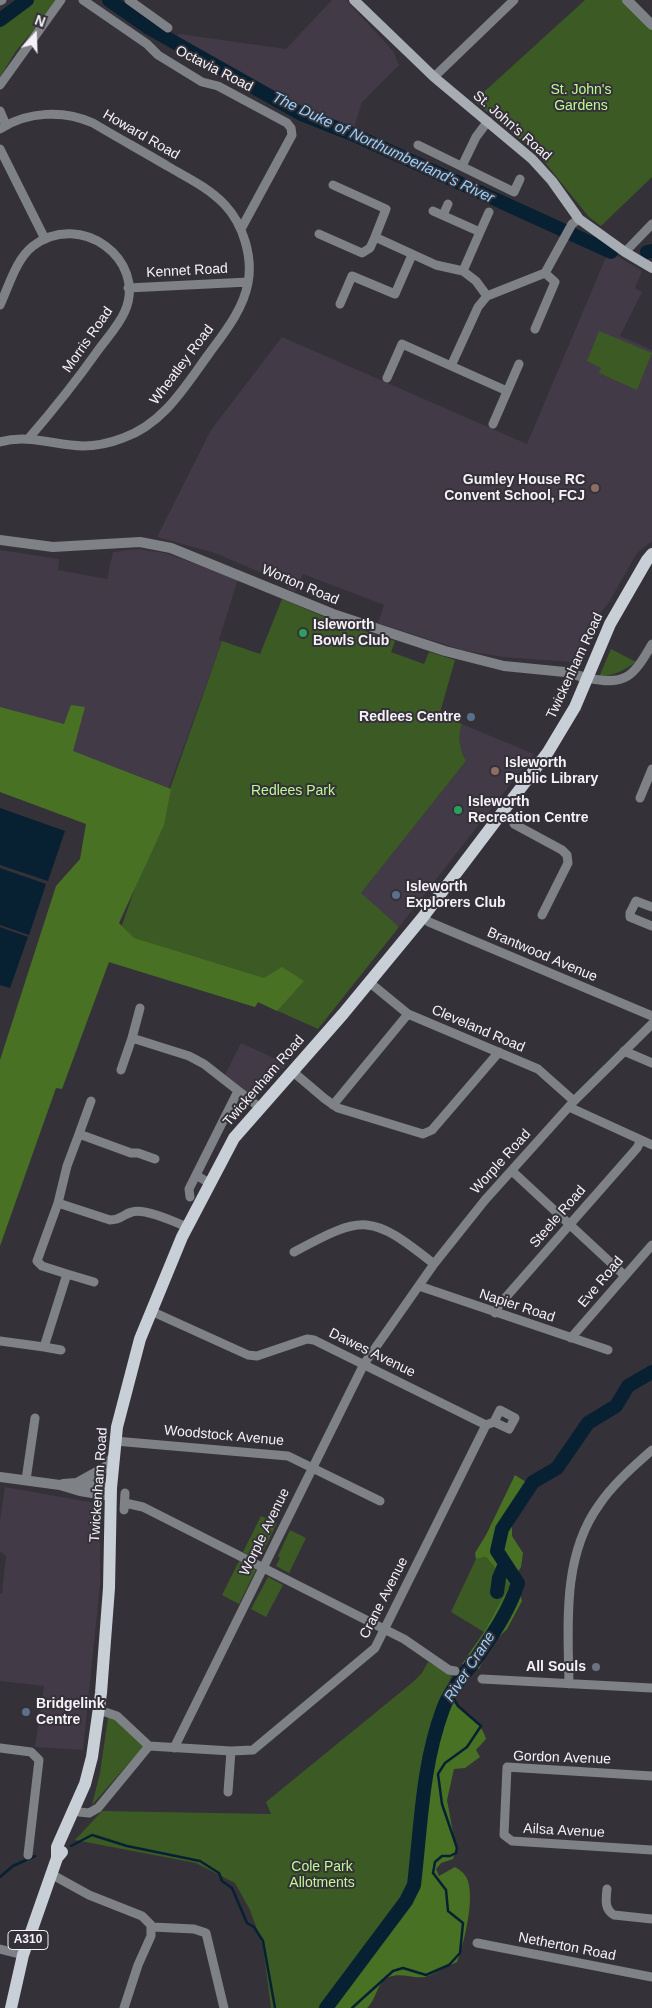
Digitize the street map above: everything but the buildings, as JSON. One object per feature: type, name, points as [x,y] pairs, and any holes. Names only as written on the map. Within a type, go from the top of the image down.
[{"type":"main road","name":"St. John's Road","points":[[355,0],[434,77],[532,159],[552,181],[576,222],[652,268]]},
{"type":"main road","name":"Twickenham Road","points":[[57,1858],[57,1847],[85,1784],[92,1757],[99,1710],[109,1588],[111,1492],[115,1441],[131,1368],[151,1311],[187,1227],[231,1143],[423,917],[548,752],[575,707],[610,624],[646,560],[652,554]]},
{"type":"main road","name":"Twickenham Road","points":[[57,1858],[64,1849],[79,1812],[85,1794],[85,1784]]},
{"type":"main road","name":"A310","points":[[11,2008],[23,1955],[57,1858]]},
{"type":"street","points":[[0,85],[61,0]]},
{"type":"street","name":"Octavia Road","points":[[83,0],[147,44],[158,55],[202,82],[234,95],[287,123],[291,128],[292,135],[241,228]]},
{"type":"street","points":[[129,0],[168,28]]},
{"type":"street","points":[[434,77],[514,0]]},
{"type":"street","points":[[626,0],[652,24]]},
{"type":"street","points":[[0,112],[3,127]]},
{"type":"street","name":"Howard Road","points":[[3,127],[23,118],[46,114],[79,117],[209,190],[226,206],[241,228]]},
{"type":"street","points":[[462,166],[476,138],[488,121]]},
{"type":"street","points":[[418,145],[514,192],[520,179]]},
{"type":"street","points":[[0,149],[45,239]]},
{"type":"street","points":[[319,234],[362,253],[370,248],[388,205],[333,185]]},
{"type":"street","points":[[443,215],[448,204]]},
{"type":"street","points":[[433,211],[480,232]]},
{"type":"street","points":[[463,270],[489,212]]},
{"type":"street","points":[[452,366],[478,307],[487,296],[546,273],[576,222]]},
{"type":"street","points":[[625,252],[652,224]]},
{"type":"street","name":"Wheatley Road","points":[[0,442],[29,438],[82,446],[105,444],[139,432],[152,423],[172,404],[222,336],[239,308],[248,282],[249,265],[241,228]]},
{"type":"street","name":"Morris Road","points":[[0,305],[20,262],[33,246],[45,239],[67,233],[93,237],[114,254],[123,267],[128,288],[125,311],[58,404],[29,438]]},
{"type":"street","points":[[375,237],[436,265],[463,270],[476,281],[487,296]]},
{"type":"street","points":[[343,272],[395,294],[412,255]]},
{"type":"street","points":[[535,329],[555,282],[546,273]]},
{"type":"street","points":[[340,304],[352,276]]},
{"type":"street","name":"Kennet Road","points":[[128,288],[248,282]]},
{"type":"street","points":[[392,340],[507,391]]},
{"type":"street","points":[[387,378],[402,344]]},
{"type":"street","points":[[493,424],[519,364]]},
{"type":"street","name":"Worton Road","points":[[0,540],[53,547],[140,542],[171,548],[333,614],[446,651],[504,666],[565,672],[587,678]]},
{"type":"street","points":[[587,678],[611,682],[619,681],[639,666],[652,644]]},
{"type":"street","points":[[640,798],[651,773]]},
{"type":"street","points":[[514,824],[562,850],[567,856],[568,863],[542,915]]},
{"type":"street","points":[[652,907],[636,901],[630,917],[652,926]]},
{"type":"street","name":"Brantwood Avenue","points":[[423,917],[429,922],[519,961],[652,1016]]},
{"type":"street","name":"Cleveland Road","points":[[369,982],[408,1014],[538,1069],[572,1104],[652,1145]]},
{"type":"street","points":[[121,1070],[140,1008]]},
{"type":"street","points":[[333,1104],[408,1014]]},
{"type":"street","name":"Worple Road","points":[[386,1332],[434,1264],[512,1171],[572,1104],[652,1024]]},
{"type":"street","points":[[132,1038],[189,1056],[204,1064],[259,1108]]},
{"type":"street","points":[[624,1051],[652,1063]]},
{"type":"street","points":[[292,1071],[333,1104],[423,1134],[432,1130],[499,1052]]},
{"type":"street","points":[[190,1197],[189,1188],[238,1091]]},
{"type":"street","points":[[91,1101],[67,1166],[58,1203],[46,1231],[37,1261],[42,1266],[94,1282]]},
{"type":"street","points":[[79,1134],[131,1153],[155,1158]]},
{"type":"street","name":"Steele Road","points":[[495,1313],[499,1306],[637,1148],[641,1140]]},
{"type":"street","points":[[512,1171],[624,1275]]},
{"type":"street","points":[[196,1175],[209,1183]]},
{"type":"street","points":[[58,1203],[110,1220],[118,1220],[132,1212],[140,1212],[164,1218],[187,1227]]},
{"type":"street","points":[[294,1252],[335,1230],[351,1225],[374,1226],[397,1235],[434,1264]]},
{"type":"street","name":"Eve Road","points":[[572,1338],[652,1244]]},
{"type":"street","points":[[44,1347],[67,1274]]},
{"type":"street","name":"Napier Road","points":[[419,1286],[608,1350]]},
{"type":"street","name":"Dawes Avenue","points":[[151,1311],[248,1355],[257,1356],[307,1339],[490,1424]]},
{"type":"street","name":"Worple Avenue","points":[[174,1748],[364,1364],[386,1332]]},
{"type":"street","points":[[0,1341],[61,1350]]},
{"type":"street","points":[[26,1480],[35,1418]]},
{"type":"street","name":"Crane Avenue","points":[[149,1746],[231,1752],[253,1750],[371,1652],[490,1424]]},
{"type":"street","name":"Woodstock Avenue","points":[[115,1441],[288,1456],[380,1501]]},
{"type":"street","points":[[569,1684],[571,1582],[578,1545],[598,1506],[628,1471],[652,1450]]},
{"type":"street","points":[[60,1485],[76,1483],[106,1467],[114,1455]]},
{"type":"street","points":[[0,1477],[60,1485],[80,1491],[111,1492]]},
{"type":"street","points":[[76,1483],[111,1492]]},
{"type":"street","points":[[125,1493],[124,1506],[143,1507],[404,1639],[449,1670],[455,1671]]},
{"type":"street","points":[[482,1679],[652,1688]]},
{"type":"street","points":[[79,1812],[90,1813],[98,1808],[149,1746],[120,1718],[99,1710]]},
{"type":"street","points":[[0,1748],[31,1752],[39,1760],[28,1856]]},
{"type":"street","points":[[228,1792],[231,1752]]},
{"type":"street","name":"Gordon Avenue","points":[[505,1807],[507,1767],[652,1776]]},
{"type":"street","name":"Ailsa Avenue","points":[[505,1807],[504,1835],[512,1841],[652,1850]]},
{"type":"street","points":[[51,1874],[89,1895],[142,1916],[152,1928],[152,1936],[138,1965],[124,2008]]},
{"type":"street","points":[[607,1889],[606,1903],[609,1912],[614,1915],[652,1919]]},
{"type":"street","points":[[152,1928],[194,1929],[206,1933],[224,2008]]},
{"type":"street","name":"Netherton Road","points":[[477,1944],[652,1977]]},
{"type":"street","points":[[0,1949],[23,1955]]},
{"type":"shaded area","points":[[332,0],[346,0],[393,51],[399,65],[362,102],[354,127],[314,112],[177,37],[179,34],[286,49]]},
{"type":"shaded area","points":[[617,256],[642,271],[635,288],[642,292],[620,336],[652,350],[652,541],[637,553],[608,604],[601,612],[577,660],[572,662],[503,657],[462,650],[378,623],[384,605],[303,574],[295,592],[288,589],[285,583],[215,553],[157,537],[211,430],[282,337],[527,444],[606,257]]},
{"type":"shaded area","points":[[138,549],[165,553],[238,579],[219,640],[222,641],[168,790],[72,754],[0,714],[0,550],[59,559],[58,570],[107,579],[113,552]]},
{"type":"shaded area","points":[[462,724],[534,754],[399,927],[360,894],[466,761],[460,747],[459,733]]},
{"type":"shaded area","points":[[241,1043],[287,1064],[260,1094],[249,1094],[225,1075]]},
{"type":"shaded area","points":[[5,1487],[95,1503],[100,1510],[100,1585],[83,1750],[35,1747],[44,1686],[0,1681],[0,1594],[2,1593],[6,1556],[0,1551],[0,1521]]},
{"type":"green space","points":[[33,0],[59,0],[16,51],[0,77],[0,24]]},
{"type":"green space","name":"St. John's Gardens","points":[[585,0],[627,0],[652,25],[652,177],[601,226],[589,217],[538,154],[474,101]]},
{"type":"green space","points":[[599,331],[652,353],[637,390],[599,373],[601,368],[587,361]]},
{"type":"green space","name":"Redlees Park","points":[[282,599],[334,621],[395,641],[391,652],[424,664],[429,652],[455,660],[439,716],[462,724],[460,743],[466,761],[361,893],[399,927],[318,1029],[258,1002],[255,1007],[109,962],[222,641],[260,654]]},
{"type":"green space","points":[[611,649],[636,662],[619,672],[599,677]]},
{"type":"green space","points":[[71,705],[85,707],[73,751],[171,789],[164,825],[119,923],[134,938],[264,978],[282,967],[304,981],[277,1011],[258,1002],[255,1007],[109,962],[62,1089],[56,1088],[0,1246],[0,1060],[56,886],[80,859],[86,824],[0,792],[0,707],[64,724]]},
{"type":"green space","points":[[515,1475],[529,1484],[512,1526],[512,1536],[523,1553],[521,1567],[515,1576],[522,1601],[507,1629],[491,1645],[479,1669],[462,1664],[484,1632],[510,1585],[486,1557],[476,1559],[475,1553],[486,1535]]},
{"type":"green space","points":[[261,1516],[277,1523],[264,1550],[261,1549],[256,1558],[243,1552]]},
{"type":"green space","points":[[290,1530],[306,1538],[289,1573],[276,1566],[280,1558],[278,1556]]},
{"type":"green space","points":[[486,1557],[511,1585],[484,1632],[451,1612],[476,1559]]},
{"type":"green space","points":[[239,1561],[256,1570],[239,1604],[222,1595]]},
{"type":"green space","points":[[268,1577],[283,1585],[266,1617],[251,1609]]},
{"type":"green space","name":"Cole Park Allotments","points":[[428,1662],[452,1675],[428,1741],[422,1768],[415,1856],[408,1885],[403,1899],[321,2008],[271,2008],[263,1946],[250,1910],[235,1883],[196,1863],[75,1840],[102,1811],[271,1814],[266,1802],[413,1682],[422,1673]]},
{"type":"green space","points":[[452,1700],[476,1722],[484,1732],[486,1739],[476,1750],[480,1757],[465,1768],[454,1769],[447,1800],[456,1849],[453,1859],[441,1863],[436,1869],[439,1876],[455,1867],[463,1873],[468,1881],[470,1904],[463,1943],[457,1962],[425,1977],[398,1975],[389,1977],[381,1983],[367,2008],[323,2008],[375,1949],[392,1928],[411,1898],[419,1890],[430,1773]]},
{"type":"green space","points":[[108,1718],[117,1718],[144,1746],[92,1805],[100,1773]]},
{"type":"water","points":[[0,808],[65,831],[48,881],[0,865]]},
{"type":"water","points":[[0,868],[46,884],[29,935],[0,925]]},
{"type":"water","points":[[0,927],[28,937],[10,988],[0,985]]},
{"type":"waterway","name":"The Duke of Northumberland's River","points":[[0,20],[27,0]]},
{"type":"waterway","name":"The Duke of Northumberland's River","points":[[109,0],[149,28],[301,114],[352,134],[611,252]]},
{"type":"waterway","name":"The Duke of Northumberland's River","points":[[647,252],[652,251]]},
{"type":"waterway","name":"River Crane","points":[[326,2008],[406,1901],[414,1885],[426,1774],[443,1709],[453,1689],[476,1659],[500,1622],[518,1583],[497,1551],[502,1529],[533,1482],[557,1468],[588,1423],[616,1406],[628,1386],[652,1372]]},
{"type":"waterway","points":[[497,1592],[499,1578],[505,1564]]},
{"type":"waterway","points":[[352,2008],[393,1971],[403,1968],[426,1975],[449,1965],[460,1953],[463,1923],[448,1911],[446,1890],[433,1873],[435,1862],[442,1856],[450,1856],[456,1853],[457,1848],[442,1804],[438,1774],[445,1763],[467,1747],[481,1726],[458,1706],[451,1694]]},
{"type":"waterway","points":[[71,1846],[92,1835],[127,1846],[200,1861],[219,1873],[222,1881],[232,1888],[247,1923],[254,1927],[263,1941],[275,2008]]},
{"type":"waterway","points":[[0,1877],[13,1866],[35,1856]]},
{"type":"place","name":"Gumley House RC Convent School, FCJ","points":[[595,488]]},
{"type":"place","name":"Isleworth Bowls Club","points":[[303,633]]},
{"type":"place","name":"Redlees Centre","points":[[471,717]]},
{"type":"place","name":"Isleworth Public Library","points":[[495,771]]},
{"type":"place","name":"Isleworth Recreation Centre","points":[[458,810]]},
{"type":"place","name":"Isleworth Explorers Club","points":[[396,895]]},
{"type":"place","name":"All Souls","points":[[596,1667]]},
{"type":"place","name":"Bridgelink Centre","points":[[26,1712]]}]
